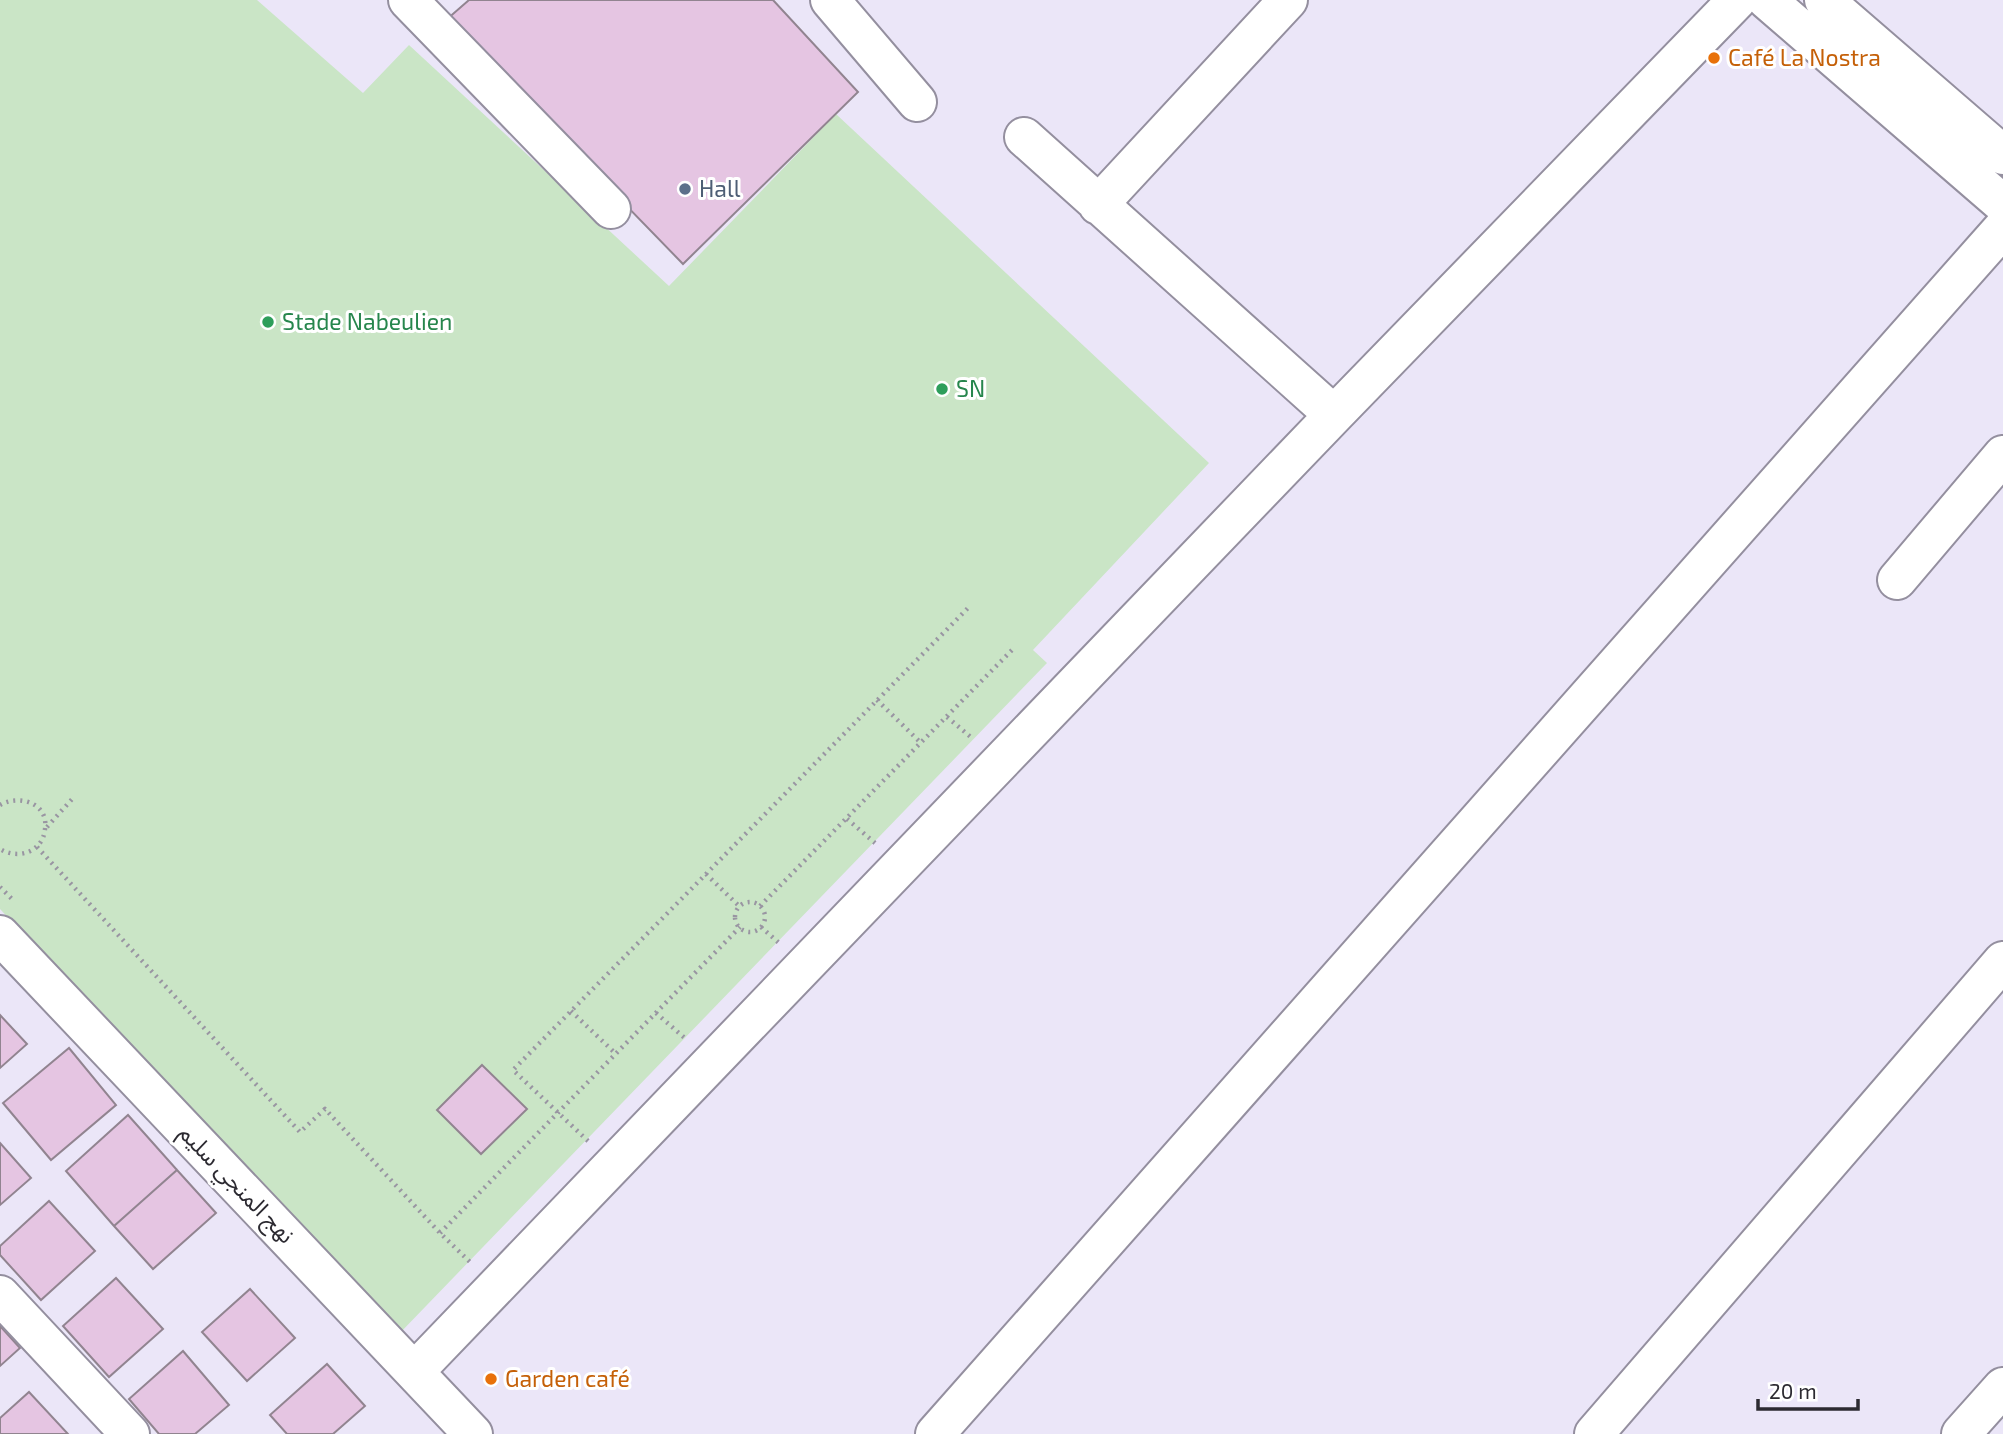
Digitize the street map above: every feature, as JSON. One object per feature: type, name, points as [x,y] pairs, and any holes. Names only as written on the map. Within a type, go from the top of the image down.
[{"type":"street","points":[[408,0],[611,209]]},
{"type":"street","points":[[830,0],[917,102]]},
{"type":"street","points":[[1098,205],[1288,0]]},
{"type":"street","points":[[415,1371],[1737,0]]},
{"type":"street","points":[[1767,0],[2003,204]]},
{"type":"street","points":[[1824,0],[2003,155]]},
{"type":"street","points":[[1024,138],[1334,415]]},
{"type":"street","points":[[935,1434],[2003,228]]},
{"type":"street","points":[[1897,580],[2003,455]]},
{"type":"street","name":"نهج المنجي سليم","points":[[0,935],[474,1434]]},
{"type":"street","points":[[1594,1434],[2003,961]]},
{"type":"street","points":[[0,1295],[130,1434]]},
{"type":"street","points":[[1961,1434],[2003,1387]]},
{"type":"path","points":[[614,1164],[557,1114],[513,1070],[968,608]]},
{"type":"path","points":[[760,906],[1012,650]]},
{"type":"path","points":[[877,700],[921,743]]},
{"type":"path","points":[[46,828],[74,798]]},
{"type":"path","points":[[0,805],[18,799],[29,801],[38,807],[46,828],[43,839],[28,853],[16,855],[0,849]]},
{"type":"path","points":[[37,847],[300,1132],[325,1109],[440,1233],[496,1286]]},
{"type":"path","points":[[706,874],[739,906]]},
{"type":"path","points":[[750,902],[760,906],[765,917],[761,927],[750,932],[740,928],[735,917],[739,906],[750,902]]},
{"type":"path","points":[[440,1233],[740,928]]},
{"type":"path","points":[[571,1011],[616,1054]]},
{"type":"green space","points":[[0,0],[257,0],[363,93],[409,45],[669,286],[836,114],[1209,463],[1033,650],[1047,663],[398,1335],[0,909]]},
{"type":"building","name":"Hall","points":[[469,0],[773,0],[858,92],[683,264],[446,20]]},
{"type":"building","points":[[0,1015],[27,1044],[0,1068]]},
{"type":"building","points":[[69,1048],[116,1105],[51,1160],[3,1103]]},
{"type":"building","points":[[482,1065],[527,1109],[481,1154],[437,1110]]},
{"type":"building","points":[[128,1115],[177,1170],[114,1226],[66,1171]]},
{"type":"building","points":[[0,1143],[31,1178],[0,1205]]},
{"type":"building","points":[[177,1170],[216,1213],[153,1269],[114,1226]]},
{"type":"building","points":[[49,1201],[95,1251],[41,1300],[0,1255],[0,1246]]},
{"type":"building","points":[[116,1278],[163,1329],[109,1377],[63,1326]]},
{"type":"building","points":[[250,1289],[295,1338],[247,1381],[202,1332]]},
{"type":"building","points":[[0,1326],[20,1348],[0,1366]]},
{"type":"building","points":[[183,1351],[229,1405],[195,1434],[159,1434],[129,1399]]},
{"type":"building","points":[[327,1364],[365,1406],[333,1434],[287,1434],[270,1415]]},
{"type":"building","points":[[29,1392],[68,1434],[0,1434],[0,1418]]},
{"type":"place","name":"Café La Nostra","points":[[1714,58]]},
{"type":"place","name":"Hall","points":[[685,189]]},
{"type":"place","name":"Stade Nabeulien","points":[[268,322]]},
{"type":"place","name":"SN","points":[[942,389]]},
{"type":"place","name":"Garden café","points":[[491,1379]]}]
